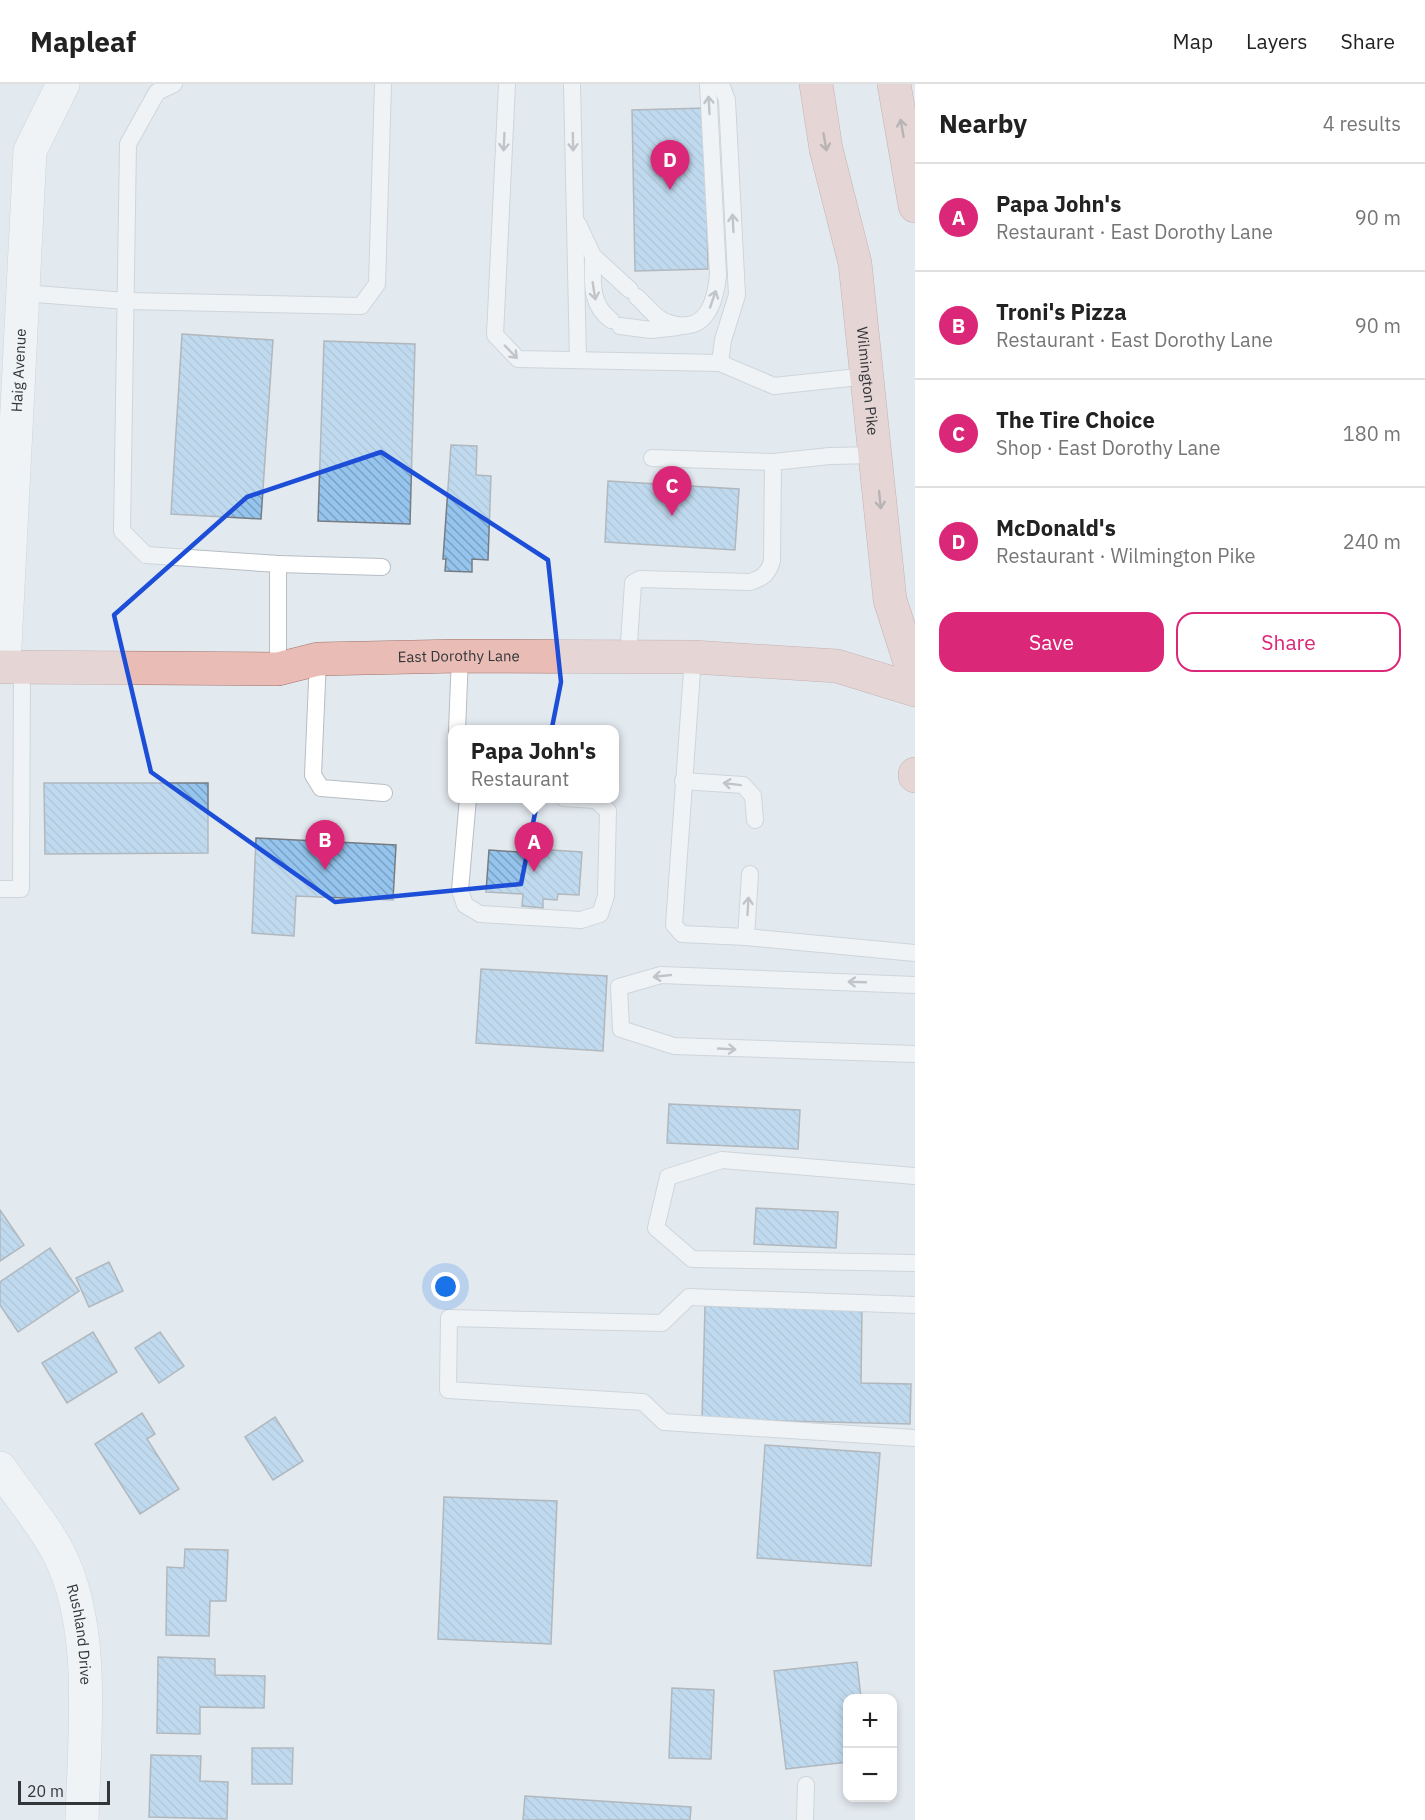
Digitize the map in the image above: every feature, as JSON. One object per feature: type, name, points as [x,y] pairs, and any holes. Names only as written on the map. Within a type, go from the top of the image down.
[{"type":"main road","name":"Wilmington Pike","points":[[816,84],[826,149],[855,263],[890,600],[915,678]]},
{"type":"main road","points":[[894,84],[915,206]]},
{"type":"main road","name":"East Dorothy Lane","points":[[9,666],[278,669],[318,659],[460,656],[693,657],[837,666],[915,690]]},
{"type":"street","name":"Haig Avenue","points":[[9,666],[30,151],[63,84]]},
{"type":"street","name":"Rushland Drive","points":[[0,1468],[59,1553],[74,1591],[82,1648],[84,1725],[82,1820]]},
{"type":"lane","points":[[174,84],[157,92],[129,144],[122,531],[146,555],[278,564],[382,567]]},
{"type":"lane","points":[[23,294],[126,301],[361,306],[377,284],[383,84]]},
{"type":"lane","points":[[507,84],[495,335],[518,359],[720,363],[774,386],[868,376]]},
{"type":"lane","points":[[572,84],[578,360]]},
{"type":"lane","points":[[593,256],[593,291],[600,312],[615,323],[651,330],[688,326],[706,317],[716,297],[718,275],[708,84]]},
{"type":"lane","points":[[720,363],[723,340],[737,295],[727,100],[721,84]]},
{"type":"lane","points":[[574,218],[593,256],[664,322],[688,326]]},
{"type":"lane","points":[[652,458],[773,462],[830,456],[876,455]]},
{"type":"lane","points":[[628,657],[633,583],[640,579],[750,582],[761,579],[769,572],[772,561],[773,462]]},
{"type":"lane","points":[[278,564],[278,669]]},
{"type":"lane","points":[[457,725],[460,656]]},
{"type":"lane","points":[[693,657],[674,925],[682,934],[746,937],[915,953]]},
{"type":"lane","points":[[318,659],[313,775],[321,788],[384,793]]},
{"type":"lane","points":[[0,889],[21,889],[9,666]]},
{"type":"lane","points":[[683,781],[742,785],[753,796],[754,820]]},
{"type":"lane","points":[[468,803],[460,890],[465,905],[480,914],[581,920],[600,914],[606,896],[608,811],[599,803]]},
{"type":"lane","points":[[746,937],[750,874]]},
{"type":"lane","points":[[915,985],[661,975],[619,987],[621,1029],[674,1046],[915,1054]]},
{"type":"lane","points":[[915,1176],[722,1160],[668,1177],[656,1228],[692,1259],[915,1263]]},
{"type":"lane","points":[[915,1305],[689,1297],[662,1323],[449,1318],[448,1390],[643,1402],[664,1422],[915,1438]]},
{"type":"lane","points":[[805,1820],[806,1785]]},
{"type":"highlighted area","points":[[381,452],[548,560],[561,682],[521,884],[335,902],[151,772],[114,615],[247,497]]},
{"type":"building","points":[[705,108],[708,269],[635,271],[632,110]]},
{"type":"building","points":[[182,334],[273,340],[261,519],[171,514]]},
{"type":"building","points":[[324,341],[415,344],[410,524],[318,521]]},
{"type":"building","points":[[451,445],[477,446],[476,475],[491,476],[488,560],[472,559],[472,572],[445,571],[446,559],[443,559]]},
{"type":"building","points":[[608,481],[739,489],[735,550],[605,542]]},
{"type":"building","points":[[44,783],[208,783],[208,853],[45,854]]},
{"type":"building","points":[[256,838],[396,845],[393,900],[296,896],[294,936],[252,933]]},
{"type":"building","points":[[535,849],[582,852],[579,895],[558,894],[557,900],[543,899],[543,908],[522,906],[523,894],[486,892],[489,850],[534,853]]},
{"type":"building","points":[[481,969],[607,976],[603,1051],[476,1043]]},
{"type":"building","points":[[669,1104],[800,1110],[798,1149],[667,1143]]},
{"type":"building","points":[[756,1208],[838,1212],[836,1248],[754,1244]]},
{"type":"building","points":[[0,1210],[24,1245],[0,1261]]},
{"type":"building","points":[[50,1248],[79,1291],[18,1332],[0,1305],[0,1282]]},
{"type":"building","points":[[109,1262],[123,1291],[89,1307],[76,1278]]},
{"type":"building","points":[[705,1306],[862,1310],[861,1383],[911,1384],[910,1424],[702,1419]]},
{"type":"building","points":[[93,1332],[117,1372],[67,1403],[42,1363]]},
{"type":"building","points":[[160,1332],[184,1366],[159,1383],[135,1348]]},
{"type":"building","points":[[142,1413],[155,1434],[147,1439],[179,1489],[140,1514],[95,1444]]},
{"type":"building","points":[[275,1417],[303,1461],[273,1480],[245,1437]]},
{"type":"building","points":[[765,1445],[880,1453],[871,1566],[757,1558]]},
{"type":"building","points":[[444,1497],[557,1501],[551,1644],[438,1639]]},
{"type":"building","points":[[185,1549],[228,1550],[226,1601],[210,1601],[209,1636],[166,1635],[167,1567],[184,1568]]},
{"type":"building","points":[[158,1657],[215,1659],[215,1675],[265,1676],[264,1708],[200,1707],[200,1734],[157,1733]]},
{"type":"building","points":[[857,1662],[861,1694],[843,1694],[843,1763],[786,1769],[774,1671]]},
{"type":"building","points":[[672,1688],[714,1690],[711,1759],[669,1758]]},
{"type":"building","points":[[252,1748],[293,1748],[292,1784],[252,1784]]},
{"type":"building","points":[[151,1755],[201,1756],[200,1781],[228,1782],[227,1819],[149,1817]]},
{"type":"building","points":[[525,1796],[691,1807],[690,1820],[523,1820]]},
{"type":"place","name":"McDonald's","points":[[670,190]]},
{"type":"place","name":"The Tire Choice","points":[[672,516]]},
{"type":"place","name":"Troni's Pizza","points":[[325,870]]},
{"type":"place","name":"Papa John's","points":[[534,872]]}]
